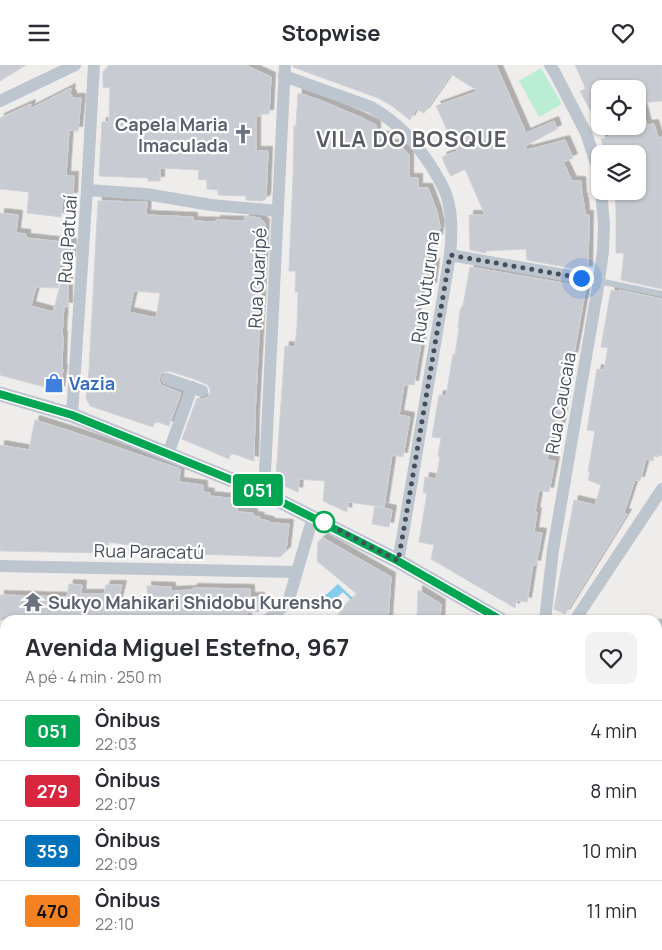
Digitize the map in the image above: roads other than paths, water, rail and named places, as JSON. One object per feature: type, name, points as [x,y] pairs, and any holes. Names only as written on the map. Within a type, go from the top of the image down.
[{"type":"street","points":[[0,101],[75,65]]},
{"type":"street","name":"Rua Patuaí","points":[[72,415],[94,65]]},
{"type":"street","points":[[550,65],[586,133],[591,150]]},
{"type":"street","name":"Rua Guaripé","points":[[264,493],[284,71]]},
{"type":"street","name":"Rua Vuturuna","points":[[284,71],[371,107],[384,115],[412,139],[438,177],[447,197],[451,220],[450,255],[398,561]]},
{"type":"street","points":[[87,190],[146,194],[211,205],[278,211]]},
{"type":"street","name":"Rua Caucaia","points":[[546,615],[553,550],[599,281],[604,224],[602,200]]},
{"type":"street","points":[[450,255],[599,281]]},
{"type":"street","points":[[167,379],[196,389],[168,454]]},
{"type":"street","points":[[0,394],[72,415],[264,493],[398,561],[492,615]]},
{"type":"street","points":[[579,615],[662,489]]},
{"type":"street","points":[[274,615],[289,599],[313,517]]},
{"type":"street","name":"Rua Paracatú","points":[[0,566],[297,572]]},
{"type":"lane","points":[[599,281],[662,294]]},
{"type":"water","points":[[338,584],[356,601],[362,611],[343,592],[329,605],[321,602],[322,595],[327,594]]},
{"type":"place","name":"Capela Maria Imaculada","points":[[243,134]]},
{"type":"place","name":"Vazia","points":[[54,383]]},
{"type":"place","name":"Sukyo Mahikari Shidobu Kurensho","points":[[33,602]]},
{"type":"district","name":"VILA DO BOSQUE","points":[[412,139]]}]
